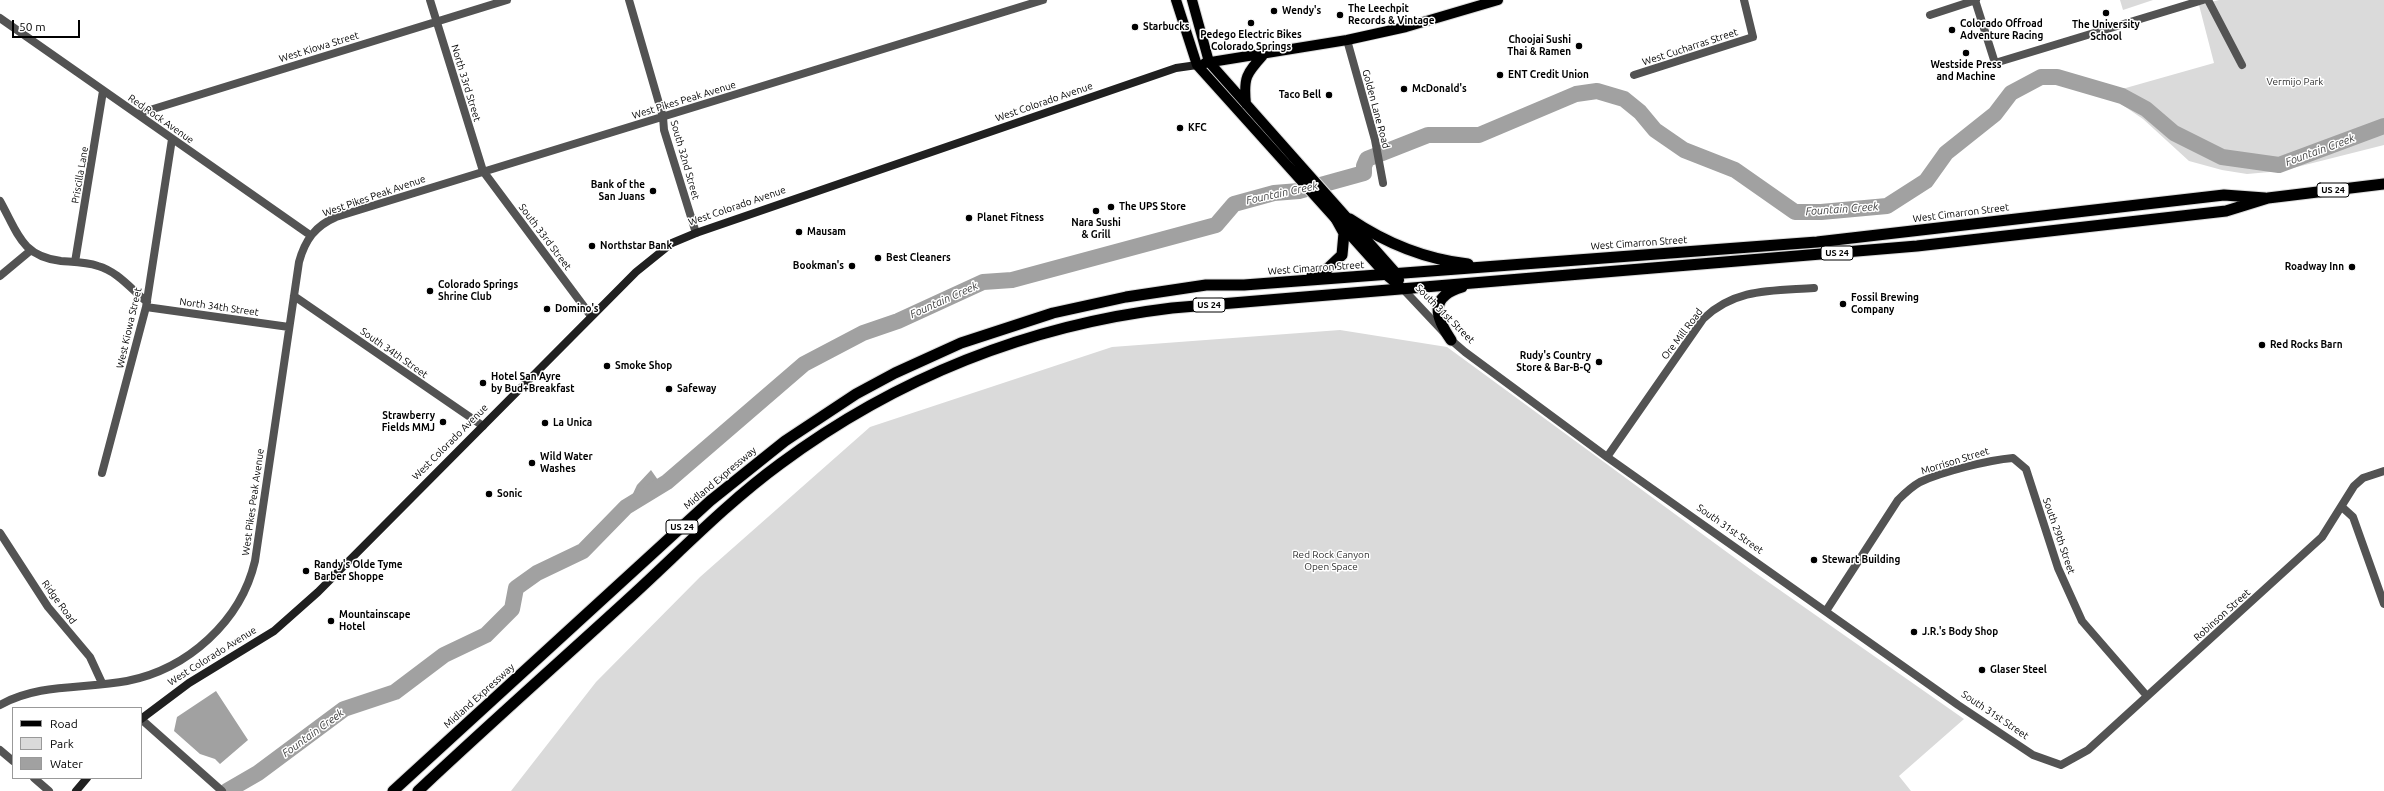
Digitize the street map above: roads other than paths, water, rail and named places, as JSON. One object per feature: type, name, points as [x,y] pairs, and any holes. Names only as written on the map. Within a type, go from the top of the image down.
[{"type":"highway","name":"West Cimarron Street","points":[[418,791],[719,515],[779,465],[835,426],[896,391],[956,363],[1019,341],[1081,323],[1142,312],[1980,240],[2226,211],[2268,198],[2384,184]]},
{"type":"highway","name":"West Cimarron Street","points":[[1013,325],[1053,313],[1126,297],[1206,285],[1244,285],[1817,242],[2224,195],[2268,198]]},
{"type":"highway","points":[[1244,285],[1324,272],[1338,259],[1343,250],[1344,233],[1334,215]]},
{"type":"highway","points":[[1350,219],[1392,244],[1412,252],[1439,259],[1492,266]]},
{"type":"highway","points":[[1451,340],[1439,323],[1438,309],[1443,298],[1449,293],[1474,284]]},
{"type":"highway","name":"Midland Expressway","points":[[393,791],[682,526],[766,455],[810,423],[895,373],[961,343],[1013,325]]},
{"type":"main road","name":"South 31st Street","points":[[1176,0],[1197,65],[1301,172],[1326,200],[1350,219],[1403,289]]},
{"type":"main road","points":[[1192,0],[1209,62]]},
{"type":"main road","name":"West Colorado Avenue","points":[[142,718],[189,683],[261,640],[290,618],[318,592],[591,316],[648,261],[672,243],[696,233],[1176,68],[1347,40],[1406,27],[1498,0]]},
{"type":"main road","points":[[1246,104],[1244,84],[1249,71],[1265,53]]},
{"type":"main road","name":"South 31st Street","points":[[1209,62],[1246,104],[1301,172]]},
{"type":"main road","name":"South 31st Street","points":[[1326,200],[1334,215],[1392,274]]},
{"type":"main road","points":[[76,791],[86,779]]},
{"type":"street","name":"North 33rd Street","points":[[430,0],[483,171]]},
{"type":"street","name":"West Kiowa Street","points":[[137,114],[507,0]]},
{"type":"street","name":"South 32nd Street","points":[[629,0],[663,117],[664,130],[696,233]]},
{"type":"street","name":"West Pikes Peak Avenue","points":[[0,705],[20,697],[55,688],[127,681],[170,665],[209,638],[221,627],[240,601],[251,576],[255,561],[289,327],[302,252],[310,235],[321,224],[336,217],[483,171],[1044,0]]},
{"type":"street","name":"West Cucharras Street","points":[[1634,75],[1752,37],[1744,0]]},
{"type":"street","points":[[1930,15],[1975,0],[1995,64],[2203,0]]},
{"type":"street","points":[[2208,0],[2242,65]]},
{"type":"street","name":"Red Rock Avenue","points":[[0,18],[310,235]]},
{"type":"street","name":"Golden Lane Road","points":[[1347,40],[1375,142],[1382,171],[1383,183]]},
{"type":"street","name":"Priscilla Lane","points":[[75,262],[103,91]]},
{"type":"street","name":"West Kiowa Street","points":[[102,473],[146,304],[172,139]]},
{"type":"street","name":"South 33rd Street","points":[[483,171],[591,316]]},
{"type":"street","points":[[0,201],[30,251],[39,256],[105,269],[146,304]]},
{"type":"street","points":[[0,276],[30,251]]},
{"type":"street","name":"Ore Mill Road","points":[[1607,457],[1703,319],[1712,310],[1737,296],[1814,288]]},
{"type":"street","name":"South 31st Street","points":[[1403,289],[1451,340],[1607,457],[2032,755],[2062,765]]},
{"type":"street","name":"South 34th Street","points":[[294,296],[483,426]]},
{"type":"street","name":"North 34th Street","points":[[146,304],[289,327]]},
{"type":"street","name":"Morrison Street","points":[[1826,611],[1898,500],[1908,490],[1920,482],[1986,462],[2013,458]]},
{"type":"street","name":"South 29th Street","points":[[2013,458],[2026,469],[2058,568],[2082,621],[2147,696]]},
{"type":"street","name":"Robinson Street","points":[[2062,765],[2088,750],[2322,537],[2354,486],[2363,478],[2384,471]]},
{"type":"street","points":[[2342,507],[2353,517],[2384,604]]},
{"type":"street","name":"Ridge Road","points":[[0,533],[48,607],[90,657],[102,683]]},
{"type":"street","points":[[142,720],[222,791]]},
{"type":"street","points":[[0,750],[12,760]]},
{"type":"street","points":[[35,779],[49,791]]},
{"type":"water","points":[[651,470],[665,490],[648,502],[632,507],[629,502],[637,485]]},
{"type":"water","points":[[216,691],[248,740],[220,764],[215,759],[200,754],[174,731],[177,717]]},
{"type":"waterway","name":"Fountain Creek","points":[[227,791],[258,773],[344,709],[395,692],[444,655],[486,635],[512,609],[516,588],[537,573],[583,551],[626,507],[667,482],[804,364],[863,333],[898,321],[983,282],[1012,280],[1216,225],[1234,204],[1274,193],[1299,191],[1364,173],[1364,166],[1367,159],[1428,135],[1479,135],[1576,94],[1597,91],[1624,99],[1640,112],[1655,130],[1684,150],[1735,170],[1795,212],[1821,212],[1887,206],[1926,181],[1946,153],[1995,114],[2011,93],[2041,77],[2057,77],[2122,96],[2146,109],[2174,133],[2222,157],[2279,165],[2384,126]]},
{"type":"place","name":"Wendy's","points":[[1274,11]]},
{"type":"place","name":"The University School","points":[[2106,13]]},
{"type":"place","name":"The Leechpit Records & Vintage","points":[[1340,15]]},
{"type":"place","name":"Pedego Electric Bikes Colorado Springs","points":[[1251,23]]},
{"type":"place","name":"Starbucks","points":[[1135,27]]},
{"type":"place","name":"Colorado Offroad Adventure Racing","points":[[1952,30]]},
{"type":"place","name":"Choojai Sushi Thai & Ramen","points":[[1579,46]]},
{"type":"place","name":"Westside Press and Machine","points":[[1966,53]]},
{"type":"place","name":"ENT Credit Union","points":[[1500,75]]},
{"type":"place","name":"McDonald's","points":[[1404,89]]},
{"type":"place","name":"Taco Bell","points":[[1329,95]]},
{"type":"place","name":"KFC","points":[[1180,128]]},
{"type":"place","name":"Bank of the San Juans","points":[[653,191]]},
{"type":"place","name":"The UPS Store","points":[[1111,207]]},
{"type":"place","name":"Nara Sushi & Grill","points":[[1096,211]]},
{"type":"place","name":"Planet Fitness","points":[[969,218]]},
{"type":"place","name":"Mausam","points":[[799,232]]},
{"type":"place","name":"Northstar Bank","points":[[592,246]]},
{"type":"place","name":"Best Cleaners","points":[[878,258]]},
{"type":"place","name":"Bookman's","points":[[852,266]]},
{"type":"place","name":"Roadway Inn","points":[[2352,267]]},
{"type":"place","name":"Colorado Springs Shrine Club","points":[[430,291]]},
{"type":"place","name":"Fossil Brewing Company","points":[[1843,304]]},
{"type":"place","name":"Domino's","points":[[547,309]]},
{"type":"place","name":"Red Rocks Barn","points":[[2262,345]]},
{"type":"place","name":"Rudy's Country Store & Bar-B-Q","points":[[1599,362]]},
{"type":"place","name":"Smoke Shop","points":[[607,366]]},
{"type":"place","name":"Hotel San Ayre by Bud+Breakfast","points":[[483,383]]},
{"type":"place","name":"Safeway","points":[[669,389]]},
{"type":"place","name":"Strawberry Fields MMJ","points":[[443,422]]},
{"type":"place","name":"La Unica","points":[[545,423]]},
{"type":"place","name":"Wild Water Washes","points":[[532,463]]},
{"type":"place","name":"Sonic","points":[[489,494]]},
{"type":"place","name":"Stewart Building","points":[[1814,560]]},
{"type":"place","name":"Randy's Olde Tyme Barber Shoppe","points":[[306,571]]},
{"type":"place","name":"Mountainscape Hotel","points":[[331,621]]},
{"type":"place","name":"J.R.'s Body Shop","points":[[1914,632]]},
{"type":"place","name":"Glaser Steel","points":[[1982,670]]},
{"type":"park label","name":"Vermijo Park","points":[[2295,82]]},
{"type":"park label","name":"Red Rock Canyon Open Space","points":[[1331,560]]}]
